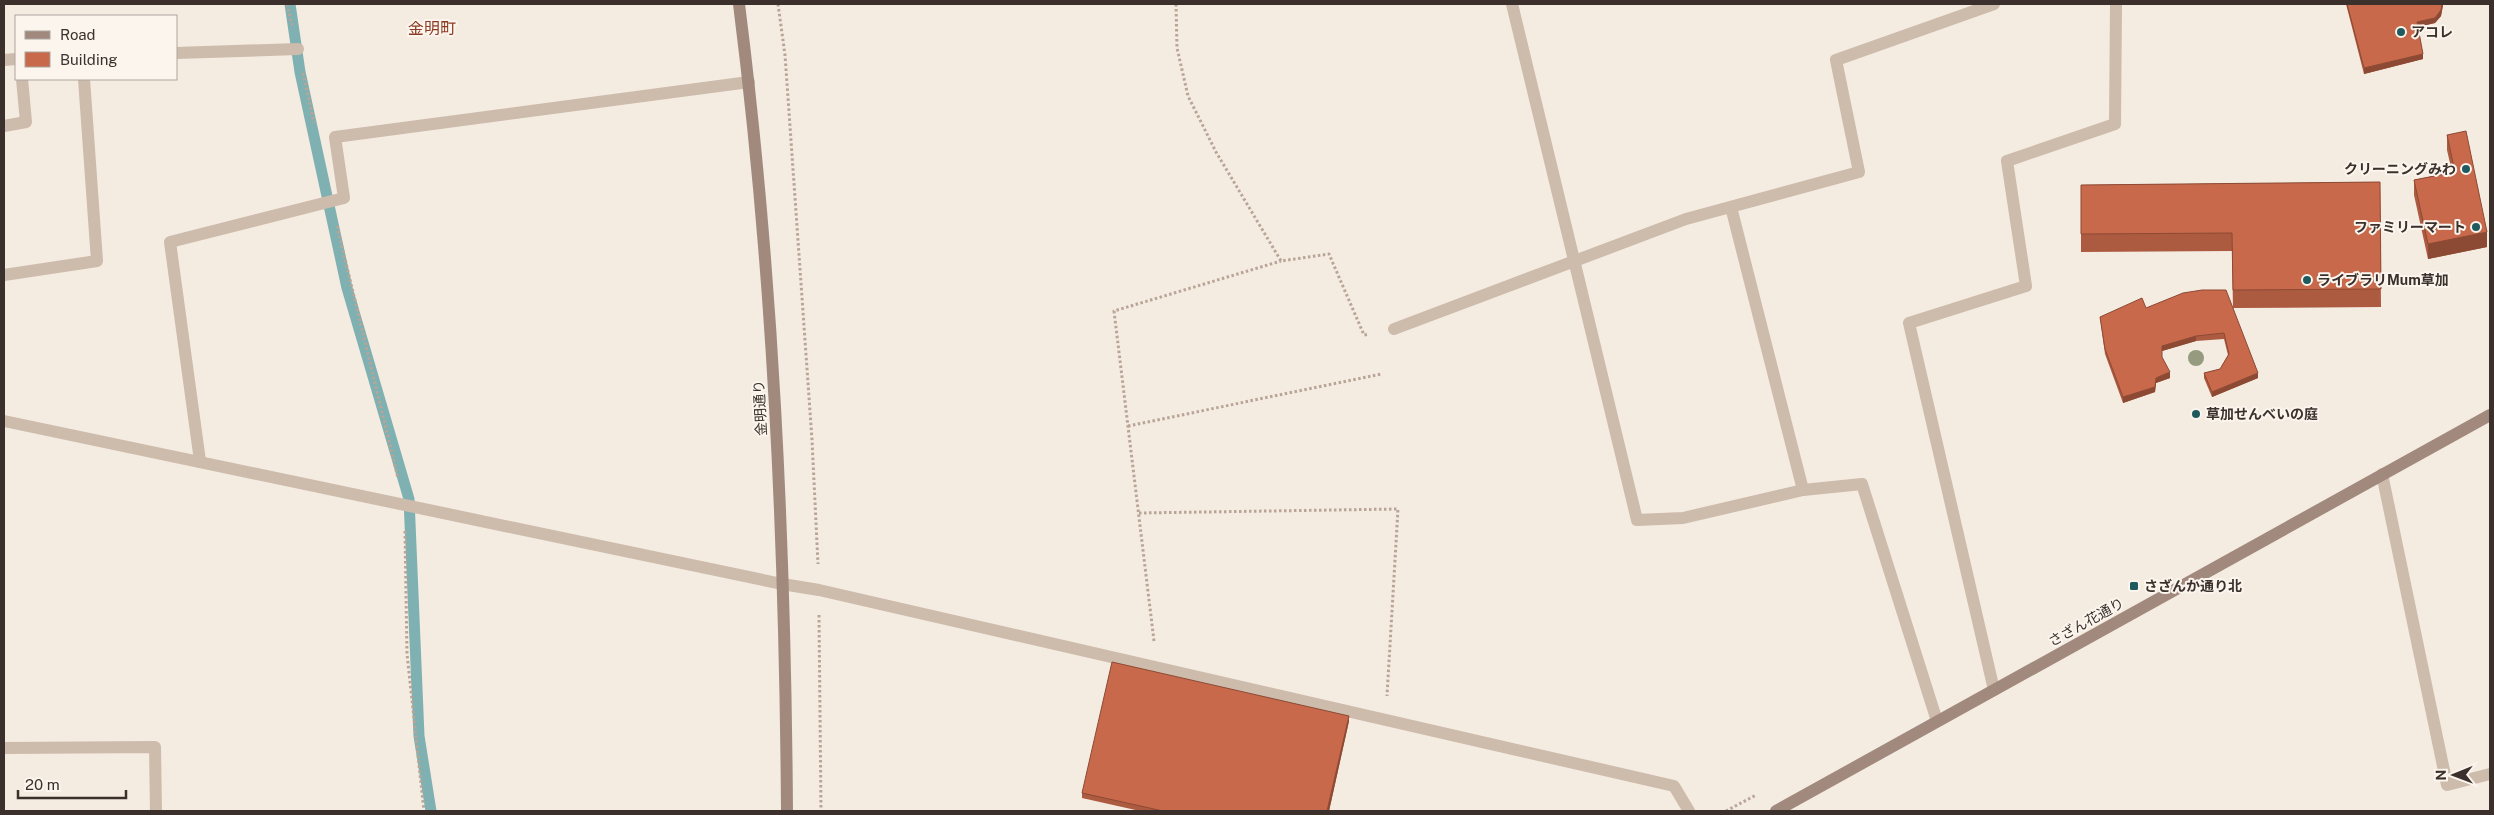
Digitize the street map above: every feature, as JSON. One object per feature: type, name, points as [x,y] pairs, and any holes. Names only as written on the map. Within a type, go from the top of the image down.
[{"type":"street","name":"金明通り","points":[[739,4],[749,82],[766,257],[776,411],[787,811]]},
{"type":"street","points":[[1512,4],[1637,520],[1683,518],[1803,490],[1862,484],[1937,721]]},
{"type":"street","points":[[1394,329],[1686,219],[1859,172],[1836,60],[1994,4]]},
{"type":"street","points":[[1994,690],[1909,323],[2026,286],[2007,161],[2115,124],[2116,4]]},
{"type":"street","points":[[178,54],[298,50]]},
{"type":"street","points":[[4,126],[26,122],[22,80]]},
{"type":"street","points":[[4,275],[97,261],[84,80]]},
{"type":"street","points":[[200,461],[170,242],[344,198],[335,137],[749,82]]},
{"type":"street","points":[[1731,207],[1803,490]]},
{"type":"street","name":"さざん花通り","points":[[1776,811],[2490,415]]},
{"type":"street","points":[[4,421],[200,461],[404,506],[819,590],[1158,666],[1674,786],[1689,811]]},
{"type":"street","points":[[2382,474],[2447,784],[2490,774]]},
{"type":"street","points":[[4,748],[155,747],[156,811]]},
{"type":"path","points":[[287,4],[315,127]]},
{"type":"path","points":[[778,4],[785,55],[812,440],[819,590],[821,811]]},
{"type":"path","points":[[1176,4],[1177,48],[1188,96],[1216,152],[1281,261]]},
{"type":"path","points":[[331,201],[404,506],[407,654],[424,811]]},
{"type":"path","points":[[1158,666],[1114,312],[1281,261],[1329,254],[1364,335],[1394,329]]},
{"type":"path","points":[[1128,426],[1381,374]]},
{"type":"path","points":[[1139,513],[1398,509],[1386,719]]},
{"type":"building","points":[[2347,4],[2442,4],[2441,10],[2435,18],[2417,22],[2423,54],[2364,68]]},
{"type":"building","points":[[2466,131],[2487,232],[2428,244],[2414,180],[2455,172],[2447,135]]},
{"type":"building","name":"ライブラリMum草加","points":[[2380,182],[2381,289],[2233,290],[2232,233],[2081,234],[2081,185]]},
{"type":"building","points":[[2202,290],[2226,290],[2258,373],[2212,392],[2204,373],[2220,369],[2229,354],[2224,333],[2196,336],[2162,346],[2162,357],[2170,372],[2156,378],[2155,387],[2123,397],[2105,349],[2100,317],[2142,298],[2146,308],[2183,293]]},
{"type":"building","points":[[1112,662],[1349,716],[1327,811],[1163,811],[1082,793]]},
{"type":"waterway","points":[[290,4],[300,72],[347,288],[409,499],[419,736],[431,811]]},
{"type":"place","name":"アコレ","points":[[2401,32]]},
{"type":"place","name":"クリーニングみわ","points":[[2466,169]]},
{"type":"place","name":"ファミリーマート","points":[[2476,227]]},
{"type":"place","name":"ライブラリMum草加","points":[[2307,280]]},
{"type":"place","name":"草加せんべいの庭","points":[[2196,414]]},
{"type":"place","name":"さざんか通り北","points":[[2134,586]]},
{"type":"district","name":"金明町","points":[[432,28]]}]
